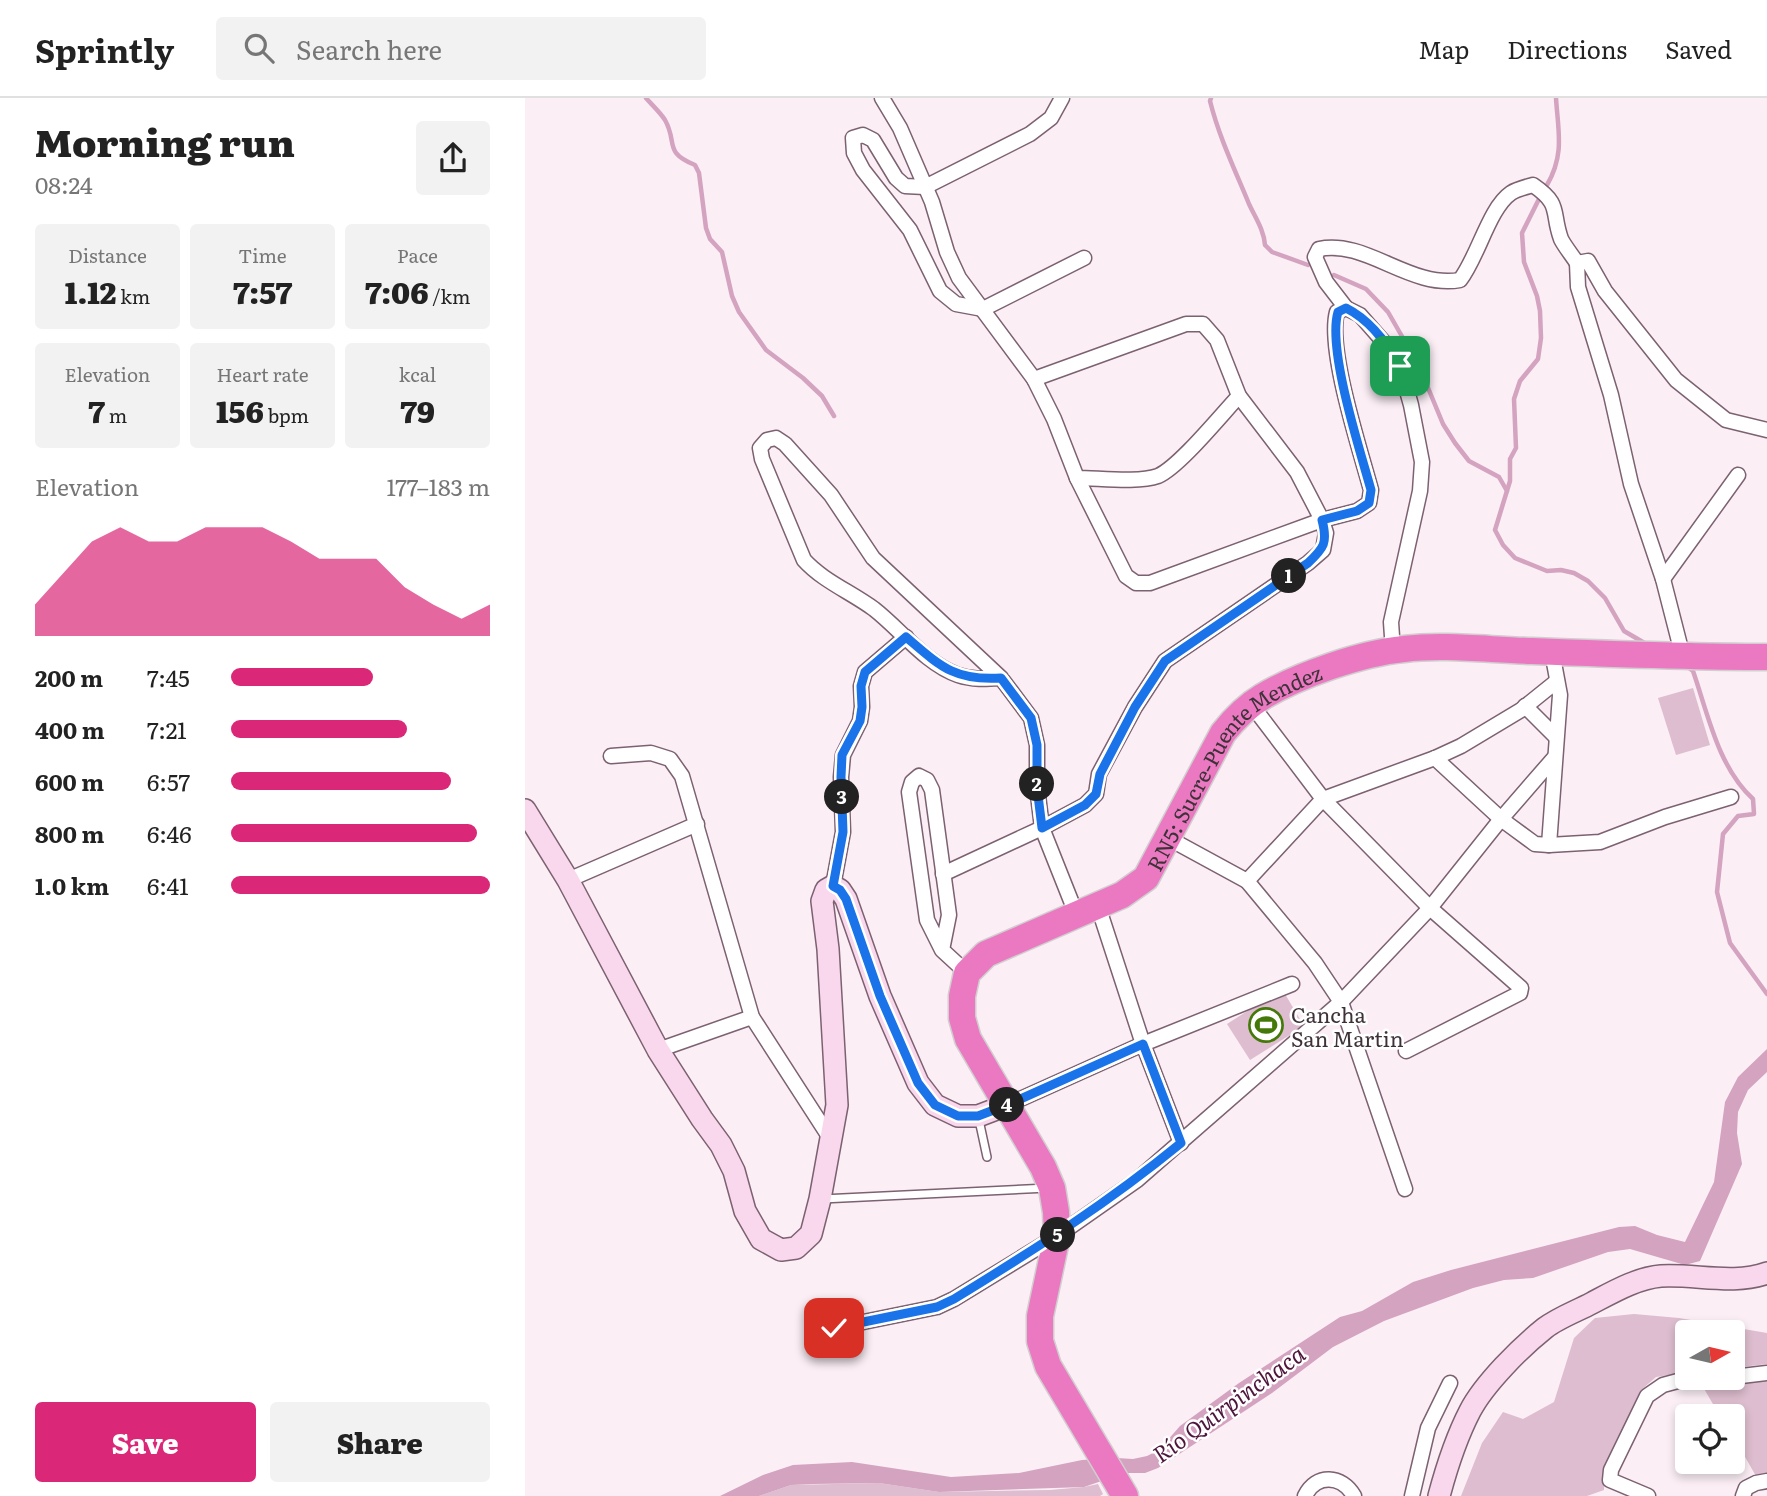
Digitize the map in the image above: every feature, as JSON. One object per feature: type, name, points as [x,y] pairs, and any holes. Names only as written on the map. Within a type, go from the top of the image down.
[{"type":"highway","name":"RN5: Sucre-Puente Mendez","points":[[967,973],[986,954],[1122,895],[1146,878],[1223,733],[1236,716],[1251,705],[1293,682],[1343,663],[1393,651],[1437,648],[1683,657],[1767,657]]},
{"type":"highway","points":[[967,973],[962,996],[962,1018],[968,1039],[1043,1167],[1052,1188],[1057,1236],[1039,1316],[1040,1340],[1048,1366],[1125,1496]]},
{"type":"street","points":[[882,98],[900,128],[933,202],[959,278],[1034,379],[1054,419],[1077,478],[1126,576],[1136,583],[1150,583],[1322,520],[1357,511],[1369,503],[1371,490],[1342,380],[1334,323],[1338,312],[1346,308]]},
{"type":"street","points":[[1062,98],[1051,118],[1030,134],[925,187],[905,186],[896,178],[873,140],[863,135],[853,138],[854,153],[863,170],[910,230],[940,291],[956,304],[983,309],[1084,258]]},
{"type":"street","points":[[1393,651],[1391,622],[1420,491],[1422,461],[1411,405],[1400,366],[1389,348],[1360,315],[1346,308],[1326,282],[1315,257],[1319,249],[1331,246],[1356,252],[1405,273],[1446,283],[1460,280],[1469,269],[1499,205],[1512,192],[1533,185],[1549,197],[1555,209],[1562,239],[1577,263],[1578,287],[1611,395],[1631,484],[1663,579],[1683,657]]},
{"type":"street","points":[[1577,263],[1588,261],[1605,291],[1676,380],[1702,403],[1725,420],[1767,430]]},
{"type":"street","points":[[943,874],[1085,805],[1096,794],[1105,763],[1135,707],[1165,661],[1323,550],[1326,533],[1322,520],[1297,472],[1239,396],[1217,340],[1203,324],[1186,324],[1034,379]]},
{"type":"street","points":[[1077,478],[1158,476],[1173,467],[1239,396]]},
{"type":"street","points":[[1001,678],[977,680],[957,674],[936,663],[875,610],[813,571],[804,560],[762,459],[761,448],[767,440],[776,439],[785,444],[831,495],[873,558],[1001,678],[1031,718],[1037,745],[1037,787],[1042,828],[1088,911],[1181,1143]]},
{"type":"street","points":[[1663,579],[1738,475]]},
{"type":"street","points":[[525,810],[568,880],[658,1050],[721,1145],[734,1171],[745,1211],[761,1239],[781,1250],[796,1248],[811,1234],[837,1105],[828,949],[822,901],[826,890],[833,886],[843,832],[842,755],[860,721],[861,686],[865,672],[906,637]]},
{"type":"street","points":[[1549,845],[1560,695],[1552,652]]},
{"type":"street","points":[[1247,881],[1323,799],[1461,746],[1525,706],[1557,681]]},
{"type":"street","points":[[1251,705],[1323,799],[1430,908],[1521,988],[1520,993],[1406,1051]]},
{"type":"street","points":[[1525,706],[1556,737]]},
{"type":"street","points":[[611,756],[651,753],[670,759],[682,776],[752,1017],[829,1139]]},
{"type":"street","points":[[1434,758],[1501,819],[1535,844],[1600,842],[1641,825],[1731,797]]},
{"type":"street","points":[[834,1328],[937,1307],[954,1299],[1057,1236],[1128,1186],[1181,1143],[1341,1002],[1430,908],[1501,819],[1555,758]]},
{"type":"street","points":[[941,950],[949,915],[932,790],[927,780],[919,776],[912,782],[909,792],[927,920],[941,950],[967,973]]},
{"type":"street","points":[[568,880],[697,824]]},
{"type":"street","points":[[1168,838],[1247,881],[1315,962],[1341,1002],[1405,1189]]},
{"type":"street","points":[[833,886],[840,890],[846,899],[880,996],[918,1083],[935,1105],[958,1116],[978,1116],[1007,1105],[1143,1044],[1293,984]]},
{"type":"street","points":[[658,1050],[752,1017]]},
{"type":"street","points":[[1439,1496],[1449,1458],[1471,1409],[1503,1369],[1546,1327],[1644,1279],[1662,1276],[1728,1278],[1767,1273]]},
{"type":"street","points":[[1745,1376],[1767,1373]]},
{"type":"street","points":[[1648,1496],[1610,1480],[1611,1470],[1647,1396],[1663,1385],[1675,1382]]},
{"type":"street","points":[[1412,1496],[1428,1429],[1450,1383]]},
{"type":"street","points":[[1305,1496],[1311,1486],[1327,1479],[1343,1482],[1354,1496]]},
{"type":"street","points":[[1743,1496],[1745,1488],[1767,1481]]},
{"type":"lane","points":[[978,1116],[987,1157]]},
{"type":"lane","points":[[820,1199],[1052,1188]]},
{"type":"shaded area","points":[[1693,688],[1710,745],[1676,755],[1658,698]]},
{"type":"shaded area","name":"Cancha San Martin","points":[[1282,989],[1304,1026],[1250,1060],[1227,1024]]},
{"type":"shaded area","points":[[1634,1314],[1691,1320],[1675,1320],[1675,1374],[1656,1377],[1641,1390],[1604,1471],[1604,1490],[1587,1496],[1461,1496],[1482,1443],[1503,1412],[1523,1419],[1554,1402],[1574,1338],[1595,1318]]},
{"type":"shaded area","points":[[1745,1329],[1767,1333],[1767,1364],[1745,1367]]},
{"type":"shaded area","points":[[1767,1380],[1767,1475],[1756,1476],[1745,1457],[1745,1404],[1713,1404],[1705,1390],[1745,1390],[1745,1382]]},
{"type":"shaded area","points":[[879,1483],[939,1492],[1050,1490],[1098,1484],[1103,1494],[759,1496],[791,1485]]},
{"type":"water","name":"Río Quirpinchaca","points":[[1767,1049],[1767,1072],[1748,1090],[1738,1112],[1737,1133],[1742,1164],[1700,1261],[1685,1265],[1630,1249],[1608,1252],[1533,1278],[1504,1280],[1473,1288],[1384,1321],[1333,1347],[1272,1393],[1158,1468],[1145,1473],[1125,1473],[1084,1487],[939,1492],[879,1483],[813,1484],[791,1485],[759,1496],[720,1496],[763,1475],[793,1465],[852,1462],[951,1477],[1019,1473],[1082,1460],[1133,1459],[1147,1456],[1159,1450],[1180,1426],[1239,1383],[1340,1317],[1362,1311],[1413,1282],[1619,1227],[1635,1226],[1685,1242],[1714,1182],[1725,1102],[1738,1077]]},
{"type":"waterway","points":[[646,98],[665,120],[675,151],[695,165],[699,173],[706,228],[710,239],[722,252],[732,296],[739,312],[766,350],[822,396],[834,416]]},
{"type":"waterway","points":[[1211,98],[1223,140],[1261,229],[1265,245],[1272,252],[1308,265]]},
{"type":"waterway","points":[[1547,185],[1558,153],[1556,98]]},
{"type":"waterway","points":[[1539,199],[1522,233],[1524,262],[1540,311],[1541,338],[1538,359],[1520,381],[1514,399],[1516,448],[1510,459],[1510,481],[1495,530],[1503,545],[1515,558],[1547,571],[1574,573],[1588,581],[1605,598],[1624,631],[1648,645]]},
{"type":"waterway","points":[[1334,275],[1366,289],[1388,312],[1419,366],[1443,424],[1455,443],[1469,461],[1499,477],[1507,491]]},
{"type":"waterway","points":[[1689,668],[1693,671],[1723,756],[1731,772],[1753,799],[1754,814],[1738,816],[1723,834],[1717,892],[1730,943],[1767,994]]},
{"type":"place","name":"Cancha San Martin","points":[[1266,1025]]},
{"type":"route","points":[[834,1328],[937,1307],[954,1299],[1102,1206],[1181,1143],[1143,1044],[978,1116],[958,1116],[935,1105],[918,1083],[880,996],[846,899],[840,890],[833,886],[843,832],[842,755],[860,721],[861,686],[865,672],[872,663],[906,637],[936,663],[957,674],[977,680],[1001,678],[1031,718],[1037,745],[1037,787],[1042,828],[1085,805],[1096,794],[1100,774],[1135,707],[1165,661],[1323,550],[1326,533],[1322,520],[1357,511],[1369,503],[1371,490],[1342,380],[1334,323],[1338,312],[1346,308],[1360,315],[1389,348],[1400,366]]}]
